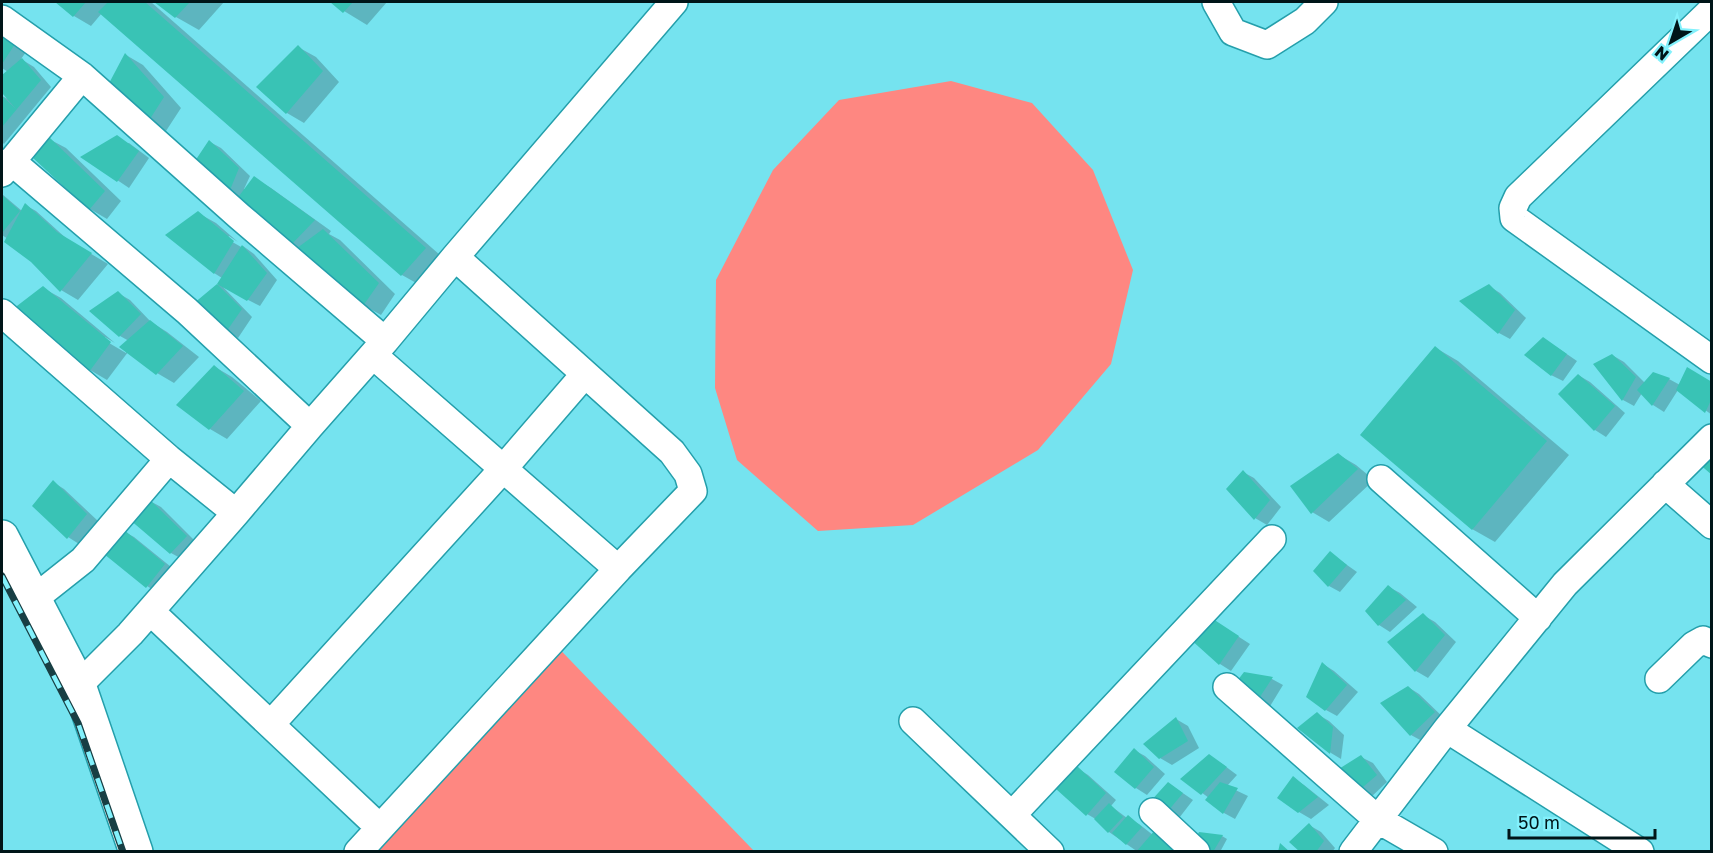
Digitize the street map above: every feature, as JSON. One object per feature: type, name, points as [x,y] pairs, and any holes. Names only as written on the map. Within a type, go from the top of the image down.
[{"type":"main road","points":[[2,537],[79,685],[136,852]]},
{"type":"street","points":[[79,685],[130,634],[236,513],[674,2]]},
{"type":"street","points":[[1216,2],[1233,32],[1267,45],[1305,21],[1324,2]]},
{"type":"street","points":[[1712,10],[1518,197],[1513,208],[1514,218],[1712,360]]},
{"type":"street","points":[[2,19],[82,76],[239,216],[379,348],[503,470],[618,569]]},
{"type":"street","points":[[82,76],[6,167],[187,312],[310,426]]},
{"type":"street","points":[[358,852],[618,569],[693,491],[688,474],[672,452],[455,257]]},
{"type":"street","points":[[2,313],[169,459],[236,513]]},
{"type":"street","points":[[271,724],[503,470],[585,374]]},
{"type":"street","points":[[1353,852],[1447,729],[1565,584],[1712,438]]},
{"type":"street","points":[[35,598],[83,560],[169,459]]},
{"type":"street","points":[[1381,479],[1538,618]]},
{"type":"street","points":[[1665,484],[1712,525]]},
{"type":"street","points":[[1012,816],[1272,539]]},
{"type":"street","points":[[150,611],[380,828]]},
{"type":"street","points":[[1659,679],[1694,645],[1703,640],[1712,644]]},
{"type":"street","points":[[1227,687],[1377,819],[1434,852]]},
{"type":"street","points":[[913,721],[1050,852]]},
{"type":"street","points":[[1447,729],[1640,852]]},
{"type":"street","points":[[1153,812],[1196,852]]},
{"type":"shaded area","points":[[951,81],[1032,103],[1093,170],[1133,270],[1111,364],[1038,450],[913,525],[818,531],[737,460],[715,388],[716,280],[773,170],[839,100]]},
{"type":"shaded area","points":[[545,634],[754,851],[344,852]]},
{"type":"building","points":[[55,2],[86,2],[73,17]]},
{"type":"building","points":[[108,2],[145,2],[426,248],[401,276],[98,12]]},
{"type":"building","points":[[154,2],[190,2],[175,18]]},
{"type":"building","points":[[330,2],[353,2],[343,13]]},
{"type":"building","points":[[2,32],[15,44],[2,64]]},
{"type":"building","points":[[298,45],[323,71],[286,114],[256,87]]},
{"type":"building","points":[[125,53],[164,97],[148,122],[106,89]]},
{"type":"building","points":[[22,58],[41,80],[2,127],[2,96],[16,109],[2,93],[2,75]]},
{"type":"building","points":[[117,135],[139,151],[117,182],[80,157]]},
{"type":"building","points":[[49,137],[105,191],[89,210],[33,158]]},
{"type":"building","points":[[209,140],[239,168],[228,195],[191,167]]},
{"type":"building","points":[[254,176],[315,220],[290,246],[236,200]]},
{"type":"building","points":[[2,195],[20,211],[2,233]]},
{"type":"building","points":[[25,203],[57,232],[92,253],[60,292],[31,262],[4,242]]},
{"type":"building","points":[[198,211],[234,241],[214,274],[165,235]]},
{"type":"building","points":[[323,229],[379,283],[363,306],[293,251]]},
{"type":"building","points":[[242,245],[267,273],[247,301],[217,284]]},
{"type":"building","points":[[217,284],[242,309],[226,332],[193,304]]},
{"type":"building","points":[[1489,284],[1515,310],[1498,334],[1459,301]]},
{"type":"building","points":[[43,286],[111,342],[89,372],[13,309]]},
{"type":"building","points":[[118,291],[141,314],[119,337],[89,311]]},
{"type":"building","points":[[150,320],[183,346],[156,375],[119,347]]},
{"type":"building","points":[[1543,337],[1567,354],[1551,376],[1524,355]]},
{"type":"building","points":[[1435,346],[1547,441],[1472,530],[1360,435]]},
{"type":"building","points":[[1612,354],[1636,377],[1622,401],[1593,364]]},
{"type":"building","points":[[214,365],[244,391],[209,430],[176,405]]},
{"type":"building","points":[[1687,367],[1712,382],[1712,398],[1705,413],[1676,390]]},
{"type":"building","points":[[1653,372],[1670,378],[1652,406],[1637,390]]},
{"type":"building","points":[[1578,374],[1615,406],[1594,431],[1558,394]]},
{"type":"building","points":[[1712,446],[1712,475],[1698,463]]},
{"type":"building","points":[[1338,453],[1358,469],[1311,514],[1290,486]]},
{"type":"building","points":[[1243,470],[1270,500],[1254,520],[1226,489]]},
{"type":"building","points":[[53,480],[87,514],[67,539],[32,506]]},
{"type":"building","points":[[149,499],[187,536],[170,554],[129,519]]},
{"type":"building","points":[[123,529],[165,564],[146,588],[104,554]]},
{"type":"building","points":[[1330,551],[1347,565],[1328,587],[1313,571]]},
{"type":"building","points":[[1388,585],[1406,600],[1378,626],[1365,611]]},
{"type":"building","points":[[1423,613],[1445,635],[1415,672],[1387,642]]},
{"type":"building","points":[[1210,617],[1239,636],[1219,665],[1189,638]]},
{"type":"building","points":[[1322,662],[1347,685],[1325,711],[1306,697]]},
{"type":"building","points":[[1244,672],[1273,677],[1256,703],[1234,685]]},
{"type":"building","points":[[1408,686],[1435,712],[1410,736],[1380,703]]},
{"type":"building","points":[[1317,712],[1333,727],[1330,754],[1297,728]]},
{"type":"building","points":[[1176,717],[1188,741],[1159,759],[1143,744]]},
{"type":"building","points":[[1134,748],[1154,767],[1135,789],[1114,772]]},
{"type":"building","points":[[1209,754],[1227,767],[1201,795],[1180,779]]},
{"type":"building","points":[[1361,755],[1377,775],[1356,793],[1334,772]]},
{"type":"building","points":[[1077,766],[1106,793],[1086,816],[1056,789]]},
{"type":"building","points":[[1293,776],[1318,797],[1298,813],[1277,798]]},
{"type":"building","points":[[1168,782],[1183,793],[1163,817],[1149,803]]},
{"type":"building","points":[[1220,782],[1238,788],[1223,814],[1205,800]]},
{"type":"building","points":[[1109,803],[1123,817],[1108,833],[1094,819]]},
{"type":"building","points":[[1128,815],[1142,827],[1126,845],[1112,833]]},
{"type":"building","points":[[1162,822],[1182,840],[1172,852],[1136,852]]},
{"type":"building","points":[[1309,823],[1324,841],[1316,852],[1300,852],[1289,842]]},
{"type":"building","points":[[1199,832],[1223,835],[1213,852],[1205,852],[1194,842]]},
{"type":"building","points":[[1280,843],[1290,852],[1278,852]]},
{"type":"railway","points":[[2,576],[78,723],[123,852]]}]
